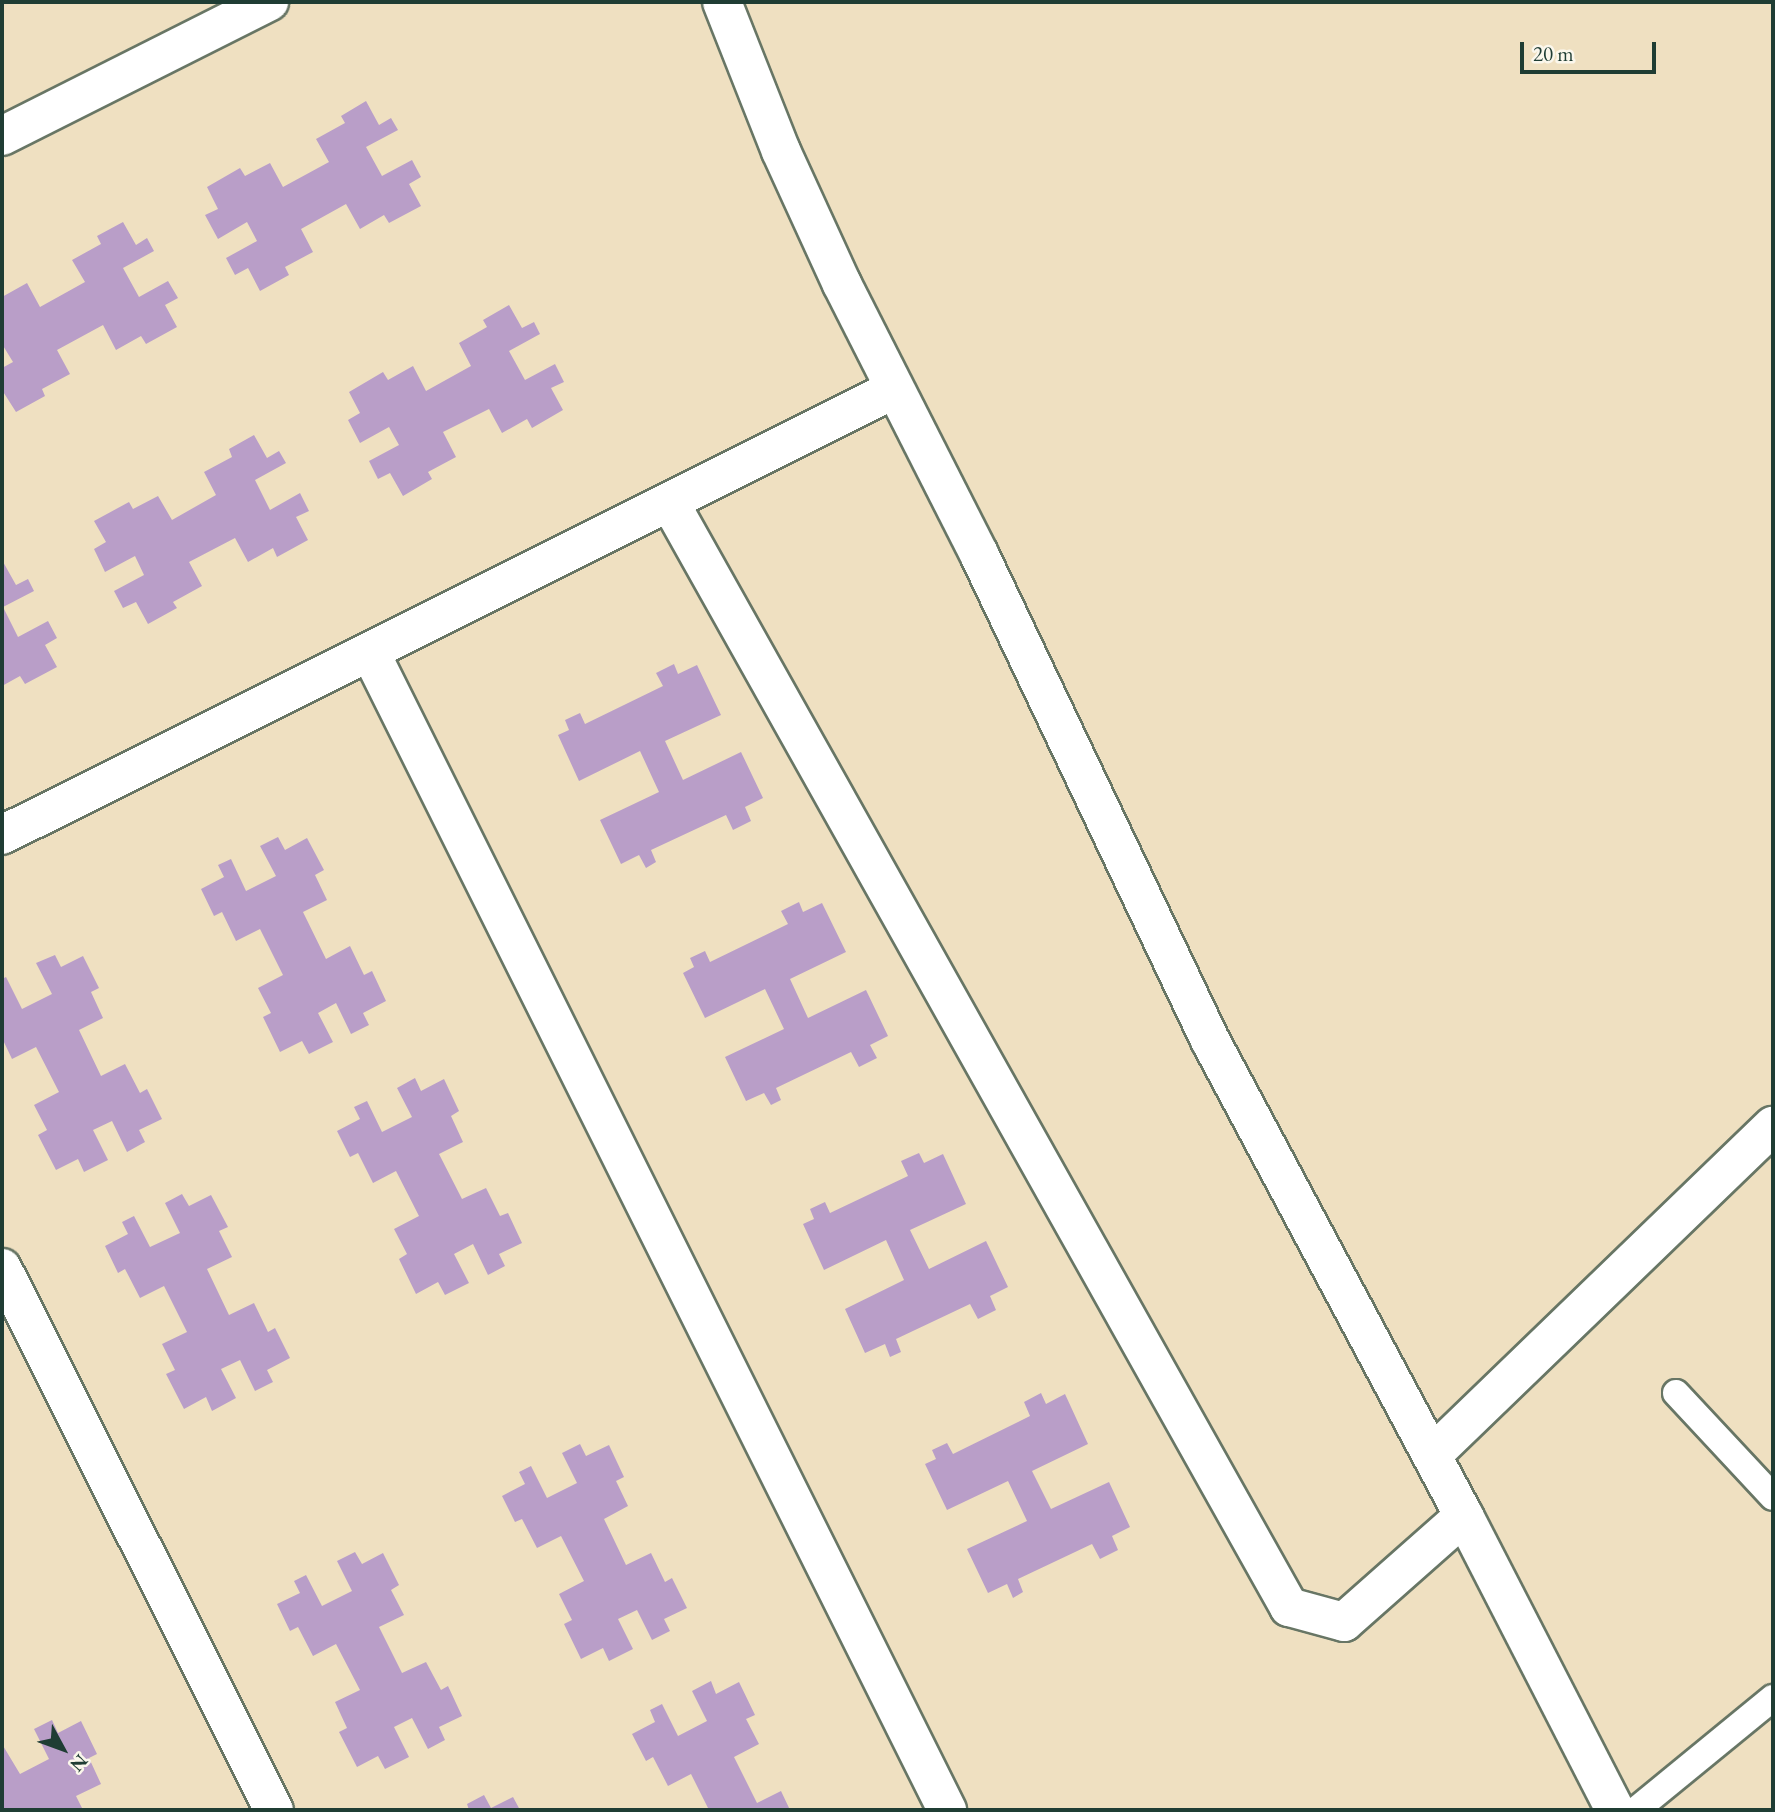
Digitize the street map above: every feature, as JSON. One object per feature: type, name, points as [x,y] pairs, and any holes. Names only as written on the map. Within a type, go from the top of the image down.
[{"type":"street","points":[[2,136],[269,2]]},
{"type":"street","points":[[722,2],[781,152],[1210,1040],[1432,1455],[1615,1810]]},
{"type":"street","points":[[2,835],[371,654],[895,389]]},
{"type":"street","points":[[670,503],[1289,1607],[1344,1622],[1464,1516]]},
{"type":"street","points":[[371,654],[947,1810]]},
{"type":"street","points":[[1432,1455],[1773,1126]]},
{"type":"street","points":[[2,1268],[274,1810]]},
{"type":"lane","points":[[1676,1393],[1773,1497]]},
{"type":"lane","points":[[1636,1810],[1773,1698]]},
{"type":"building","points":[[366,101],[379,125],[391,118],[398,130],[366,147],[382,176],[412,160],[421,177],[409,184],[421,206],[389,223],[384,215],[360,229],[346,204],[301,229],[313,252],[285,267],[289,275],[260,291],[248,268],[235,275],[226,258],[257,241],[247,222],[218,239],[205,215],[218,209],[207,187],[240,168],[245,176],[270,163],[283,187],[329,162],[316,139],[345,123],[341,116]]},
{"type":"building","points":[[123,222],[136,245],[147,238],[154,251],[123,268],[139,297],[168,281],[178,298],[165,305],[177,327],[146,344],[141,336],[116,350],[103,325],[57,350],[70,374],[42,389],[45,396],[16,412],[2,390],[2,368],[13,362],[2,344],[2,297],[27,283],[40,307],[85,282],[72,260],[101,244],[97,236]]},
{"type":"building","points":[[509,305],[522,328],[534,322],[540,334],[509,351],[525,380],[555,364],[564,382],[551,388],[563,410],[532,428],[527,419],[502,433],[489,409],[443,432],[456,457],[428,472],[432,479],[403,496],[390,473],[378,479],[369,461],[399,445],[389,427],[360,443],[348,420],[360,413],[349,392],[383,372],[388,380],[413,366],[426,391],[471,366],[459,343],[487,327],[483,320]]},
{"type":"building","points":[[254,435],[267,458],[279,451],[286,463],[255,480],[270,510],[300,493],[309,511],[296,517],[308,540],[277,557],[273,548],[248,562],[235,538],[189,562],[202,586],[173,602],[177,608],[148,624],[136,602],[123,608],[114,591],[144,575],[135,556],[105,572],[94,549],[106,542],[94,521],[129,502],[133,509],[158,496],[172,520],[216,495],[204,472],[232,457],[229,449]]},
{"type":"building","points":[[2,560],[16,585],[28,579],[34,591],[3,607],[18,637],[48,621],[57,638],[45,645],[57,667],[25,684],[20,676],[2,686]]},
{"type":"building","points":[[674,664],[678,674],[697,665],[721,715],[665,741],[683,780],[741,752],[763,798],[745,807],[751,821],[733,830],[726,815],[651,850],[656,862],[646,868],[639,855],[621,864],[600,820],[659,792],[640,751],[579,781],[558,735],[569,730],[565,720],[580,713],[585,724],[663,686],[656,673]]},
{"type":"building","points":[[278,837],[285,850],[307,838],[324,870],[315,875],[327,900],[303,912],[326,959],[350,946],[364,975],[372,971],[386,1001],[363,1013],[369,1025],[351,1034],[336,1003],[318,1013],[333,1042],[309,1054],[302,1041],[280,1052],[263,1017],[271,1013],[258,988],[283,975],[260,929],[236,941],[222,912],[214,916],[201,889],[224,877],[218,865],[231,859],[246,891],[276,876],[260,846]]},
{"type":"building","points":[[799,902],[803,912],[822,903],[846,952],[790,979],[808,1018],[866,990],[888,1036],[870,1045],[877,1058],[859,1067],[851,1052],[776,1088],[781,1100],[771,1105],[764,1093],[746,1101],[725,1057],[784,1029],[765,989],[705,1018],[683,973],[694,967],[690,958],[705,951],[710,962],[788,924],[781,911]]},
{"type":"building","points":[[55,955],[61,967],[83,956],[99,988],[91,992],[103,1018],[79,1030],[101,1076],[125,1064],[140,1093],[147,1089],[162,1119],[139,1130],[145,1142],[127,1152],[112,1121],[93,1130],[108,1160],[84,1172],[78,1159],[56,1170],[38,1135],[47,1130],[34,1105],[59,1092],[36,1047],[12,1059],[2,1038],[2,979],[6,977],[22,1009],[52,994],[36,963]]},
{"type":"building","points":[[415,1078],[421,1091],[444,1079],[459,1111],[451,1116],[463,1142],[439,1154],[462,1199],[486,1188],[500,1216],[508,1213],[522,1243],[499,1254],[505,1266],[488,1275],[473,1244],[454,1254],[469,1283],[445,1295],[438,1282],[416,1294],[399,1259],[407,1254],[394,1229],[419,1216],[396,1171],[373,1183],[358,1153],[350,1157],[337,1131],[360,1119],[354,1107],[367,1101],[382,1132],[412,1117],[397,1088]]},
{"type":"building","points":[[919,1153],[924,1163],[943,1154],[966,1204],[910,1230],[929,1269],[986,1241],[1008,1287],[990,1296],[996,1310],[978,1319],[970,1304],[896,1339],[901,1352],[890,1357],[885,1344],[865,1353],[845,1309],[904,1280],[886,1240],[824,1270],[803,1224],[814,1219],[810,1209],[825,1202],[830,1213],[908,1176],[901,1161]]},
{"type":"building","points":[[182,1194],[189,1206],[211,1195],[228,1227],[219,1231],[232,1257],[207,1269],[229,1315],[254,1303],[268,1332],[275,1328],[290,1358],[267,1370],[273,1382],[255,1391],[240,1360],[221,1369],[236,1398],[212,1411],[206,1397],[184,1409],[166,1374],[175,1370],[162,1344],[187,1332],[164,1286],[140,1298],[125,1269],[118,1273],[105,1246],[128,1234],[122,1222],[134,1216],[150,1247],[180,1233],[165,1203]]},
{"type":"building","points":[[1041,1393],[1046,1404],[1065,1394],[1088,1444],[1032,1471],[1051,1509],[1109,1482],[1130,1527],[1112,1536],[1118,1550],[1100,1559],[1092,1544],[1018,1579],[1023,1592],[1013,1598],[1007,1584],[988,1593],[967,1549],[1027,1521],[1008,1481],[947,1510],[925,1464],[936,1459],[932,1450],[947,1443],[953,1454],[1030,1416],[1024,1402]]},
{"type":"building","points":[[580,1444],[586,1456],[609,1445],[624,1477],[616,1481],[628,1506],[604,1519],[626,1565],[651,1553],[665,1582],[672,1578],[687,1608],[664,1619],[670,1631],[652,1640],[637,1610],[618,1619],[633,1649],[609,1661],[603,1648],[581,1659],[564,1624],[572,1620],[559,1594],[584,1581],[561,1536],[537,1548],[522,1519],[515,1522],[502,1496],[525,1484],[519,1472],[531,1466],[547,1498],[577,1483],[562,1453]]},
{"type":"building","points":[[355,1552],[362,1564],[383,1553],[399,1585],[391,1590],[404,1615],[379,1627],[402,1673],[426,1662],[441,1690],[448,1686],[462,1716],[439,1727],[445,1740],[428,1749],[412,1718],[394,1727],[409,1757],[385,1769],[378,1756],[357,1767],[339,1732],[347,1728],[335,1702],[360,1690],[336,1644],[313,1656],[298,1627],[290,1631],[277,1604],[300,1593],[294,1581],[306,1575],[322,1606],[352,1591],[337,1561]]},
{"type":"building","points":[[711,1681],[716,1694],[739,1682],[755,1715],[746,1719],[759,1744],[734,1757],[757,1803],[781,1791],[790,1810],[709,1810],[691,1774],[668,1786],[653,1757],[646,1761],[632,1734],[655,1722],[650,1710],[662,1704],[678,1736],[707,1721],[692,1691]]},
{"type":"building","points":[[52,1720],[58,1733],[81,1721],[97,1754],[89,1758],[101,1784],[76,1796],[83,1810],[2,1810],[2,1744],[20,1774],[49,1759],[34,1729]]},
{"type":"building","points":[[484,1795],[491,1808],[513,1797],[520,1810],[469,1810],[467,1804]]}]
